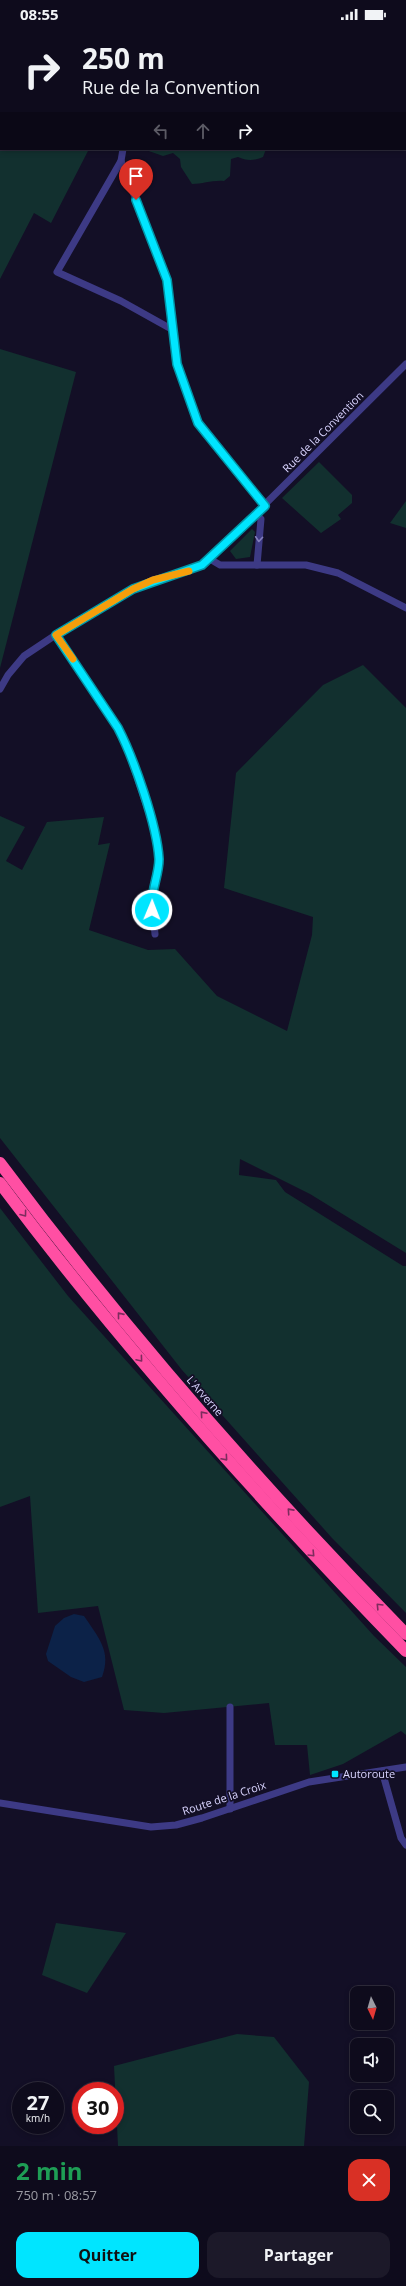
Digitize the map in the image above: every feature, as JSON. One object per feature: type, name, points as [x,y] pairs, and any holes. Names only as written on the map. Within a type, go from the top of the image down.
[{"type":"highway","name":"L'Arverne","points":[[0,1163],[78,1264],[194,1403],[305,1528],[406,1634]]},
{"type":"highway","points":[[0,1183],[67,1270],[185,1412],[306,1547],[406,1651]]},
{"type":"street","points":[[123,150],[121,161],[57,272],[121,301],[173,330]]},
{"type":"street","points":[[121,161],[167,280],[177,364],[198,423],[265,506]]},
{"type":"street","name":"Rue de la Convention","points":[[0,689],[8,675],[24,656],[56,635],[133,589],[153,580],[198,567],[210,559],[265,506],[406,364]]},
{"type":"street","points":[[256,514],[261,520],[258,565]]},
{"type":"street","points":[[210,559],[220,565],[306,565],[338,573],[406,608]]},
{"type":"street","points":[[56,635],[118,728],[126,744],[156,834],[159,860],[151,897],[155,934]]},
{"type":"street","points":[[0,675],[8,675]]},
{"type":"street","points":[[230,1707],[230,1809]]},
{"type":"street","name":"Route de la Croix","points":[[0,1803],[151,1827],[176,1825],[230,1809],[309,1782],[406,1767]]},
{"type":"street","points":[[382,1771],[401,1838],[406,1845]]},
{"type":"green space","points":[[0,150],[88,150],[51,223],[34,213],[0,279]]},
{"type":"green space","points":[[146,150],[266,150],[263,157],[253,160],[238,157],[231,159],[230,176],[224,181],[192,184],[181,167],[180,159],[173,153],[163,156]]},
{"type":"green space","points":[[0,349],[76,372],[0,668]]},
{"type":"green space","points":[[319,462],[352,495],[352,503],[338,515],[341,519],[321,533],[282,498]]},
{"type":"green space","points":[[406,501],[406,528],[390,523]]},
{"type":"green space","points":[[252,529],[255,532],[250,557],[236,559],[230,551]]},
{"type":"green space","points":[[363,665],[406,708],[406,1253],[310,1194],[240,1159],[239,1175],[276,1180],[285,1192],[403,1266],[406,1266],[406,1613],[332,1538],[182,1370],[0,1138],[0,816],[25,827],[6,861],[22,870],[47,822],[104,817],[98,845],[110,843],[89,930],[148,950],[175,949],[217,996],[287,1031],[312,935],[313,917],[224,888],[236,773],[323,685]]},
{"type":"green space","points":[[0,1208],[68,1296],[374,1636],[406,1667],[406,1735],[401,1731],[343,1764],[310,1775],[307,1745],[275,1745],[269,1703],[164,1713],[124,1710],[98,1606],[38,1613],[30,1496],[0,1507]]},
{"type":"green space","points":[[56,1923],[126,1933],[87,1993],[42,1975]]},
{"type":"green space","points":[[237,2034],[274,2037],[309,2082],[304,2146],[118,2146],[117,2134],[124,2134],[124,2082],[115,2082],[114,2066]]},
{"type":"water","points":[[74,1614],[84,1616],[102,1645],[105,1668],[102,1677],[84,1682],[71,1677],[48,1661],[46,1654],[55,1626],[64,1618]]},
{"type":"slow traffic","points":[[73,659],[56,635],[133,589],[153,580],[189,571]]},
{"type":"place","name":"Autoroute","points":[[335,1774]]},
{"type":"route","points":[[136,200],[167,280],[177,364],[198,423],[261,503],[265,506],[202,565],[192,570],[153,580],[133,589],[56,635],[118,728],[126,744],[156,834],[159,860],[151,897],[152,910]]}]
